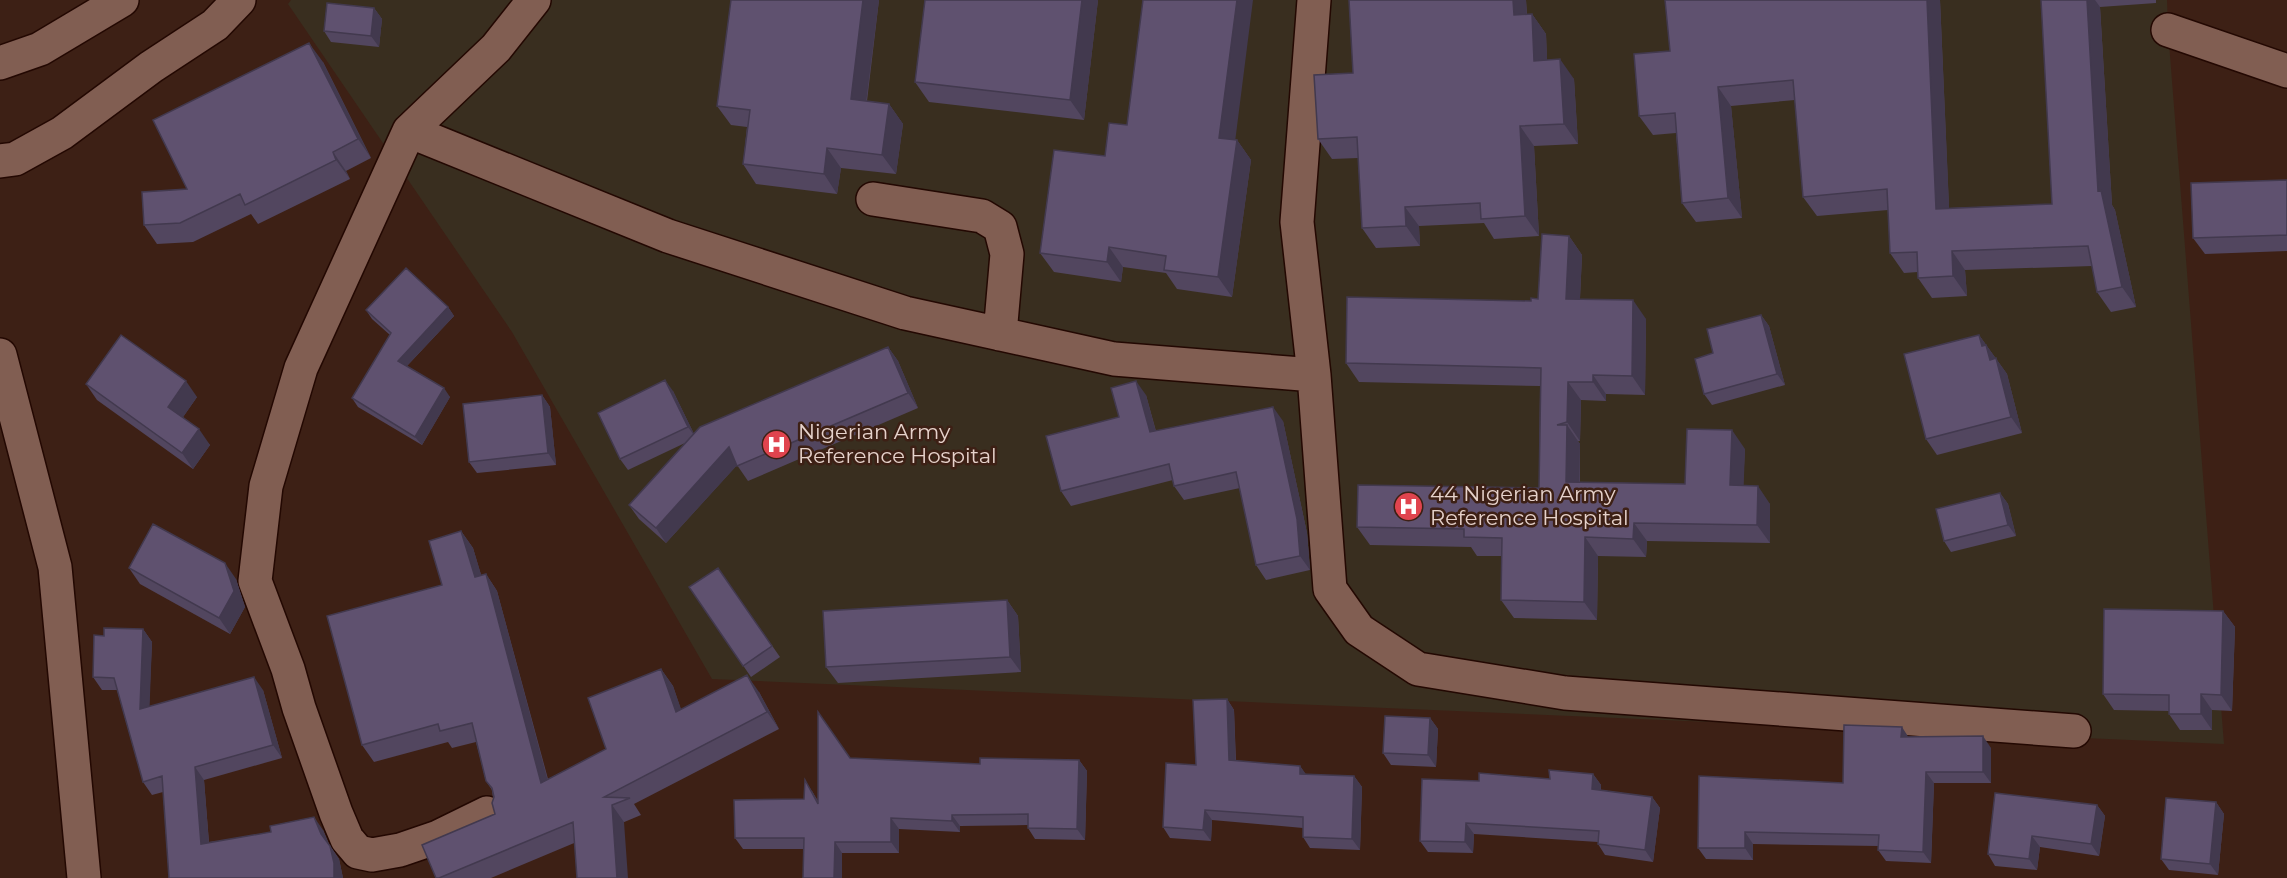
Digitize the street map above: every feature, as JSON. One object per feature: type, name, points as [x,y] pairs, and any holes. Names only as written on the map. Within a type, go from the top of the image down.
[{"type":"street","points":[[0,63],[40,49],[123,0]]},
{"type":"street","points":[[0,161],[15,159],[62,133],[151,67],[215,25],[239,0]]},
{"type":"street","points":[[487,813],[438,837],[400,850],[372,855],[358,852],[347,839],[336,813],[298,708],[288,669],[255,581],[266,486],[301,368],[409,131],[496,48],[534,0]]},
{"type":"street","points":[[1314,0],[1297,222],[1314,375],[1330,589],[1359,630],[1418,669],[1565,693],[2074,731]]},
{"type":"street","points":[[2168,30],[2287,71]]},
{"type":"street","points":[[409,131],[668,236],[905,313],[1114,359],[1314,375]]},
{"type":"street","points":[[873,199],[982,216],[1000,227],[1007,254],[1000,334]]},
{"type":"street","points":[[0,355],[55,567],[84,878]]},
{"type":"shaded area","name":"44 Nigerian Army Reference Hospital","points":[[291,0],[2167,0],[2224,744],[712,679],[512,332],[288,4]]},
{"type":"building","points":[[731,0],[863,0],[851,99],[889,104],[882,155],[827,148],[824,174],[743,164],[750,110],[717,106]]},
{"type":"building","points":[[925,0],[1082,0],[1070,100],[915,82]]},
{"type":"building","points":[[1143,0],[1237,0],[1219,138],[1237,140],[1218,277],[1164,270],[1166,256],[1109,247],[1107,262],[1040,253],[1054,150],[1105,156],[1109,123],[1127,125]]},
{"type":"building","points":[[1349,0],[1513,0],[1514,15],[1532,14],[1534,61],[1560,59],[1564,124],[1520,126],[1525,216],[1481,219],[1480,203],[1405,207],[1406,226],[1362,228],[1357,137],[1318,139],[1314,75],[1353,73]]},
{"type":"building","points":[[1665,0],[1927,0],[1936,209],[2052,204],[2041,0],[2087,0],[2098,191],[2101,190],[2122,287],[2097,292],[2088,246],[1952,251],[1953,276],[1918,278],[1917,252],[1890,253],[1887,189],[1803,197],[1793,80],[1718,87],[1728,198],[1682,203],[1675,113],[1639,116],[1634,54],[1670,51]]},
{"type":"building","points":[[327,3],[374,8],[371,36],[324,31]]},
{"type":"building","points":[[309,43],[358,139],[333,152],[336,160],[245,205],[240,194],[180,223],[144,225],[142,192],[187,189],[153,120]]},
{"type":"building","points":[[2287,180],[2287,235],[2193,238],[2191,183]]},
{"type":"building","points":[[1542,234],[1569,236],[1566,299],[1633,300],[1632,376],[1593,375],[1593,382],[1568,382],[1567,422],[1557,425],[1567,425],[1566,482],[1685,484],[1687,429],[1732,430],[1730,485],[1758,486],[1757,525],[1634,523],[1633,539],[1585,537],[1584,602],[1501,600],[1502,538],[1464,537],[1464,529],[1357,527],[1358,485],[1539,488],[1541,368],[1346,363],[1347,297],[1531,301],[1531,298],[1538,299]]},
{"type":"building","points":[[406,268],[448,307],[398,361],[444,388],[415,437],[352,398],[391,333],[366,310]]},
{"type":"building","points":[[1761,315],[1777,374],[1704,394],[1695,359],[1713,353],[1707,329]]},
{"type":"building","points":[[121,335],[186,381],[168,407],[199,429],[182,453],[86,384]]},
{"type":"building","points":[[1979,335],[1982,346],[1986,345],[1990,360],[1996,358],[2011,417],[1926,439],[1904,354]]},
{"type":"building","points":[[888,347],[908,393],[737,466],[729,447],[656,528],[629,505],[700,427]]},
{"type":"building","points":[[665,380],[688,427],[620,459],[598,413]]},
{"type":"building","points":[[1136,381],[1150,432],[1273,407],[1297,519],[1300,556],[1256,565],[1236,472],[1174,486],[1169,464],[1061,491],[1046,436],[1119,417],[1111,388]]},
{"type":"building","points":[[542,395],[548,453],[469,462],[463,404]]},
{"type":"building","points":[[2000,493],[2008,525],[1944,541],[1936,509]]},
{"type":"building","points":[[153,524],[225,563],[234,591],[219,618],[129,568]]},
{"type":"building","points":[[461,531],[475,577],[486,574],[541,783],[606,749],[588,698],[661,669],[676,712],[747,675],[767,712],[604,797],[630,798],[612,805],[617,878],[577,878],[573,822],[436,878],[422,845],[495,814],[492,788],[486,781],[472,723],[440,731],[438,724],[362,745],[327,616],[442,585],[429,541]]},
{"type":"building","points":[[718,568],[772,646],[743,666],[689,587]]},
{"type":"building","points":[[1007,600],[1010,657],[826,667],[823,611]]},
{"type":"building","points":[[2104,609],[2223,611],[2221,695],[2201,694],[2201,714],[2169,714],[2169,695],[2103,694]]},
{"type":"building","points":[[104,628],[143,629],[140,709],[254,677],[273,745],[195,767],[201,844],[271,832],[270,826],[314,817],[321,834],[330,846],[334,863],[334,878],[169,878],[162,776],[143,782],[114,678],[93,677],[94,635],[104,636]]},
{"type":"building","points":[[1227,699],[1229,760],[1300,766],[1300,774],[1354,776],[1352,839],[1303,837],[1303,817],[1205,810],[1203,830],[1163,827],[1166,763],[1196,765],[1193,700]]},
{"type":"building","points":[[818,712],[850,758],[980,764],[980,758],[1079,760],[1077,829],[1028,828],[1028,814],[952,815],[952,821],[891,818],[891,842],[835,842],[834,878],[803,878],[804,838],[735,838],[734,800],[804,799],[805,780],[818,804]]},
{"type":"building","points":[[1385,716],[1430,718],[1428,755],[1383,753]]},
{"type":"building","points":[[1844,725],[1902,727],[1901,737],[1983,736],[1983,772],[1926,772],[1923,852],[1878,850],[1879,835],[1745,832],[1745,848],[1698,848],[1699,776],[1843,783]]},
{"type":"building","points":[[1549,770],[1593,774],[1592,789],[1652,797],[1645,850],[1598,844],[1599,831],[1466,823],[1465,842],[1420,841],[1422,779],[1479,781],[1479,773],[1550,779]]},
{"type":"building","points":[[1995,793],[2097,805],[2091,844],[2032,836],[2029,859],[1988,854]]},
{"type":"building","points":[[2166,798],[2216,802],[2210,864],[2161,859]]},
{"type":"place","name":"Nigerian Army Reference Hospital","points":[[777,444]]},
{"type":"place","name":"44 Nigerian Army Reference Hospital","points":[[1409,506]]}]
